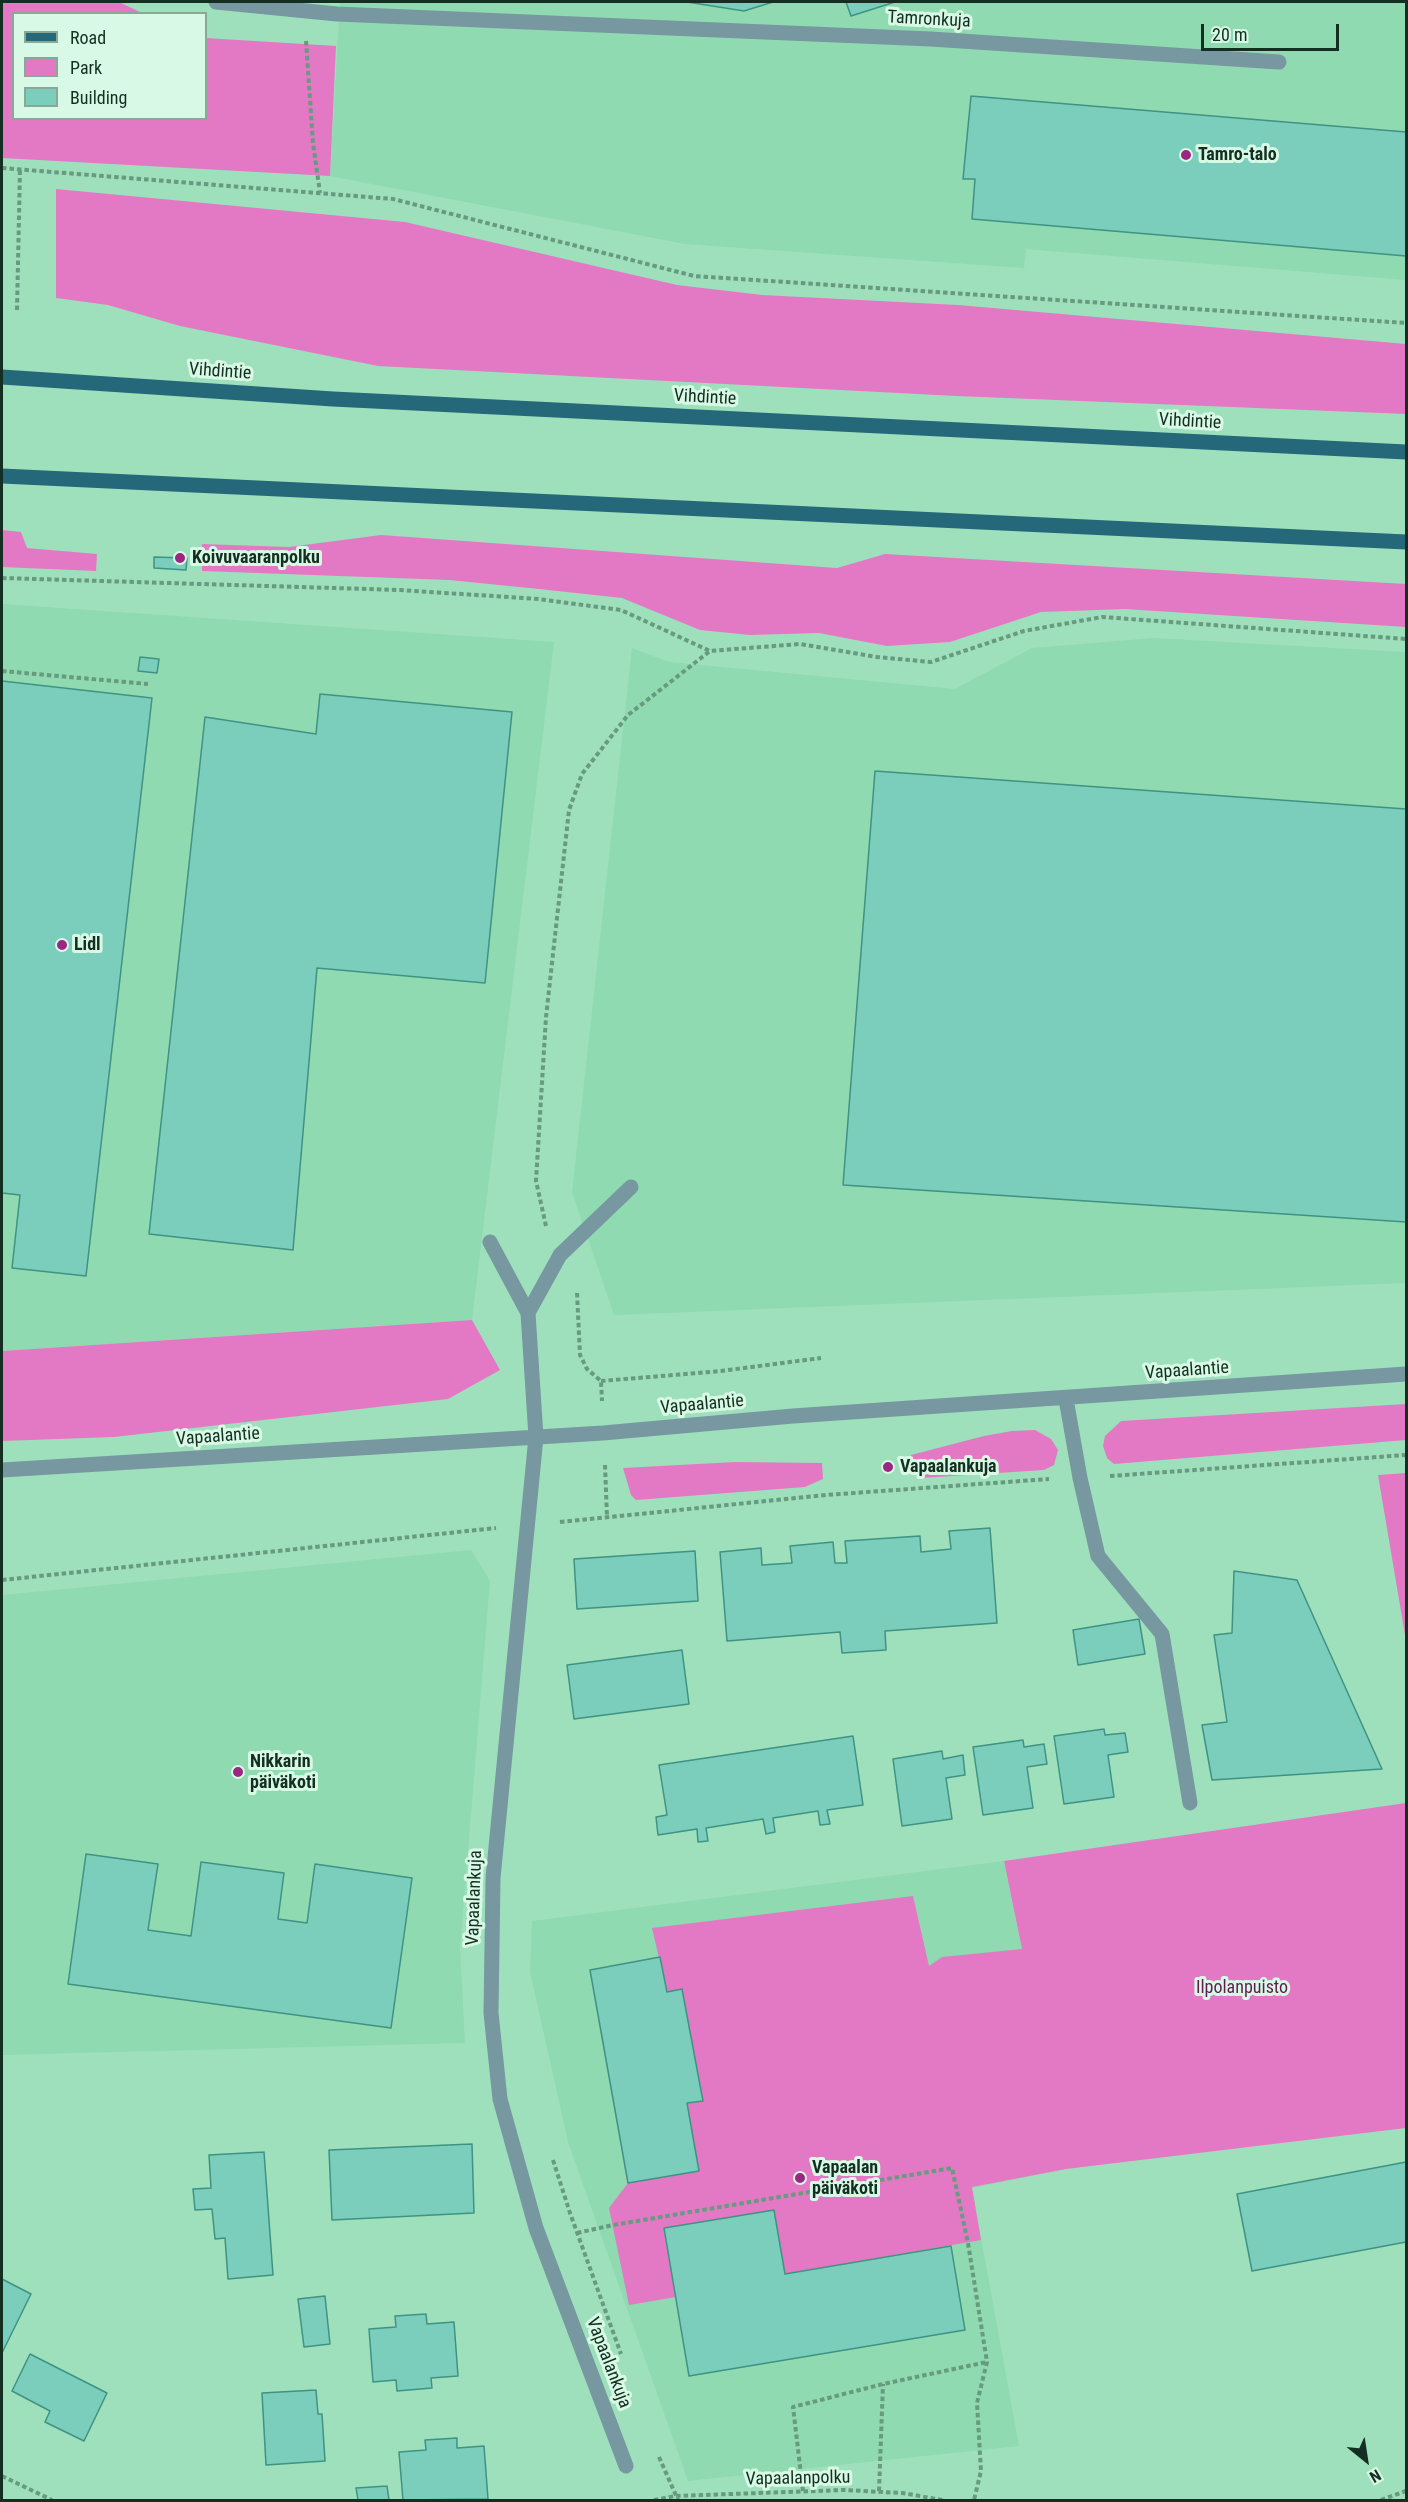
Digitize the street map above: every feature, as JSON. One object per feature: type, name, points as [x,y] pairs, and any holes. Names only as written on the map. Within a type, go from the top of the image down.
[{"type":"main road","name":"Vihdintie","points":[[2,377],[333,399],[1407,452]]},
{"type":"main road","points":[[2,476],[1407,542]]},
{"type":"street","name":"Tamronkuja","points":[[216,2],[407,17],[931,39],[1280,62]]},
{"type":"street","points":[[528,1313],[561,1255],[631,1187]]},
{"type":"street","points":[[490,1242],[528,1313]]},
{"type":"street","name":"Vapaalankuja","points":[[528,1313],[536,1437],[493,1878],[491,2013],[500,2099],[536,2228],[626,2466]]},
{"type":"street","name":"Vapaalantie","points":[[2,1470],[603,1433],[793,1416],[1407,1374]]},
{"type":"street","points":[[1066,1399],[1080,1478],[1098,1556],[1162,1634],[1190,1803]]},
{"type":"path","points":[[303,10],[313,143],[320,193]]},
{"type":"path","points":[[2,168],[393,199],[694,276],[1407,323]]},
{"type":"path","points":[[17,310],[20,169]]},
{"type":"path","points":[[2,578],[400,590],[538,599],[621,610],[710,651],[800,644],[878,657],[931,662],[1024,631],[1102,617],[1407,639]]},
{"type":"path","points":[[710,651],[628,715],[582,774],[569,810],[546,1017],[536,1181],[548,1234],[576,1280],[580,1355],[587,1370],[601,1381],[721,1371],[821,1358]]},
{"type":"path","points":[[2,671],[148,684]]},
{"type":"path","points":[[601,1381],[607,1518]]},
{"type":"path","points":[[2,1580],[526,1524],[912,1488],[1407,1455]]},
{"type":"path","points":[[558,1531],[560,1522]]},
{"type":"path","name":"Vapaalankuja","points":[[552,2156],[622,2357]]},
{"type":"path","points":[[577,2233],[952,2168],[968,2243],[987,2362],[977,2403],[981,2471],[974,2500]]},
{"type":"path","points":[[803,2491],[793,2407],[883,2384],[987,2362]]},
{"type":"path","points":[[879,2492],[883,2384]]},
{"type":"path","points":[[655,2446],[676,2498]]},
{"type":"path","points":[[2,2476],[52,2500]]},
{"type":"path","name":"Vapaalanpolku","points":[[654,2500],[803,2491],[902,2493],[942,2500]]},
{"type":"path","points":[[1381,2500],[1407,2491]]},
{"type":"shaded area","points":[[340,2],[1406,2],[1406,280],[1026,249],[1024,268],[685,244],[330,176]]},
{"type":"shaded area","points":[[2,604],[554,642],[472,1320],[2,1351]]},
{"type":"shaded area","points":[[1154,638],[1406,652],[1406,1283],[614,1315],[572,1192],[632,648],[669,662],[955,689],[1032,648]]},
{"type":"shaded area","name":"Nikkarin päiväkoti","points":[[471,1550],[490,1581],[460,1949],[465,2043],[2,2055],[2,1595]]},
{"type":"shaded area","name":"Vapaalan päiväkoti","points":[[1004,1861],[1066,2169],[972,2188],[1019,2446],[688,2481],[568,2142],[530,1972],[532,1921]]},
{"type":"green space","points":[[2,2],[119,2],[140,12],[12,12],[12,120],[207,120],[207,38],[336,46],[330,176],[2,158]]},
{"type":"green space","points":[[56,189],[405,222],[677,285],[762,295],[958,305],[1406,344],[1406,414],[956,396],[378,366],[180,326],[108,305],[56,298]]},
{"type":"green space","points":[[2,530],[21,532],[27,548],[97,554],[96,571],[2,567]]},
{"type":"green space","points":[[381,535],[837,568],[885,554],[1406,584],[1406,627],[1125,609],[1041,612],[950,642],[887,646],[819,633],[750,635],[700,630],[622,598],[449,580],[202,571],[202,544],[289,547]]},
{"type":"green space","points":[[472,1320],[500,1370],[448,1399],[114,1437],[2,1441],[2,1351]]},
{"type":"green space","points":[[1406,1404],[1406,1440],[1114,1464],[1107,1458],[1103,1446],[1105,1436],[1121,1421]]},
{"type":"green space","points":[[1035,1430],[1051,1439],[1058,1450],[1054,1465],[1044,1470],[921,1478],[912,1472],[911,1455],[984,1436]]},
{"type":"green space","points":[[735,1462],[822,1463],[823,1479],[805,1487],[636,1500],[631,1495],[623,1468]]},
{"type":"green space","points":[[1406,1473],[1406,1641],[1378,1475]]},
{"type":"green space","name":"Ilpolanpuisto","points":[[1406,1803],[1406,2128],[1066,2169],[972,2187],[981,2240],[785,2274],[774,2210],[671,2268],[676,2297],[629,2305],[609,2208],[628,2183],[699,2170],[687,2103],[703,2100],[682,1990],[667,1992],[652,1928],[913,1896],[929,1966],[942,1957],[1022,1949],[1004,1861]]},
{"type":"building","points":[[687,2],[773,2],[744,11]]},
{"type":"building","points":[[846,2],[895,2],[851,16]]},
{"type":"building","name":"Tamro-talo","points":[[971,96],[1406,132],[1406,256],[972,219],[975,179],[963,179]]},
{"type":"building","points":[[154,557],[187,558],[186,570],[154,568]]},
{"type":"building","points":[[140,657],[159,659],[157,673],[138,671]]},
{"type":"building","name":"Lidl","points":[[2,681],[152,698],[86,1276],[12,1268],[20,1195],[2,1193]]},
{"type":"building","points":[[320,694],[512,712],[485,983],[317,968],[293,1250],[149,1234],[205,717],[316,734]]},
{"type":"building","points":[[875,771],[1406,809],[1406,1222],[843,1185]]},
{"type":"building","points":[[990,1528],[997,1623],[885,1631],[886,1650],[842,1653],[840,1632],[727,1641],[720,1552],[761,1548],[762,1565],[792,1563],[790,1546],[833,1542],[835,1563],[847,1563],[845,1541],[920,1536],[921,1552],[951,1549],[949,1531]]},
{"type":"building","points":[[695,1551],[698,1601],[577,1609],[574,1559]]},
{"type":"building","points":[[1234,1571],[1297,1580],[1382,1769],[1212,1780],[1202,1725],[1227,1722],[1214,1635],[1232,1633]]},
{"type":"building","points":[[1139,1619],[1145,1654],[1078,1665],[1073,1630]]},
{"type":"building","points":[[682,1650],[689,1704],[574,1719],[567,1665]]},
{"type":"building","points":[[1104,1729],[1105,1735],[1125,1733],[1128,1752],[1108,1755],[1114,1797],[1064,1804],[1054,1736]]},
{"type":"building","points":[[853,1736],[863,1805],[827,1810],[830,1824],[820,1825],[818,1811],[773,1818],[775,1832],[766,1834],[763,1819],[706,1828],[708,1841],[698,1842],[697,1829],[658,1835],[656,1817],[667,1815],[659,1765]]},
{"type":"building","points":[[1023,1740],[1024,1747],[1044,1744],[1047,1764],[1027,1767],[1033,1808],[983,1815],[973,1747]]},
{"type":"building","points":[[942,1751],[943,1759],[963,1755],[965,1775],[946,1778],[952,1819],[902,1826],[893,1759]]},
{"type":"building","points":[[86,1854],[158,1864],[148,1930],[191,1936],[201,1862],[284,1873],[278,1919],[307,1923],[315,1864],[412,1878],[391,2028],[68,1984]]},
{"type":"building","points":[[660,1957],[667,1992],[682,1989],[703,2101],[687,2103],[699,2171],[628,2183],[590,1970]]},
{"type":"building","points":[[472,2144],[474,2213],[332,2220],[329,2150]]},
{"type":"building","points":[[264,2152],[273,2275],[228,2279],[225,2238],[215,2239],[212,2209],[195,2210],[193,2189],[211,2188],[209,2155]]},
{"type":"building","points":[[1406,2162],[1406,2242],[1252,2271],[1237,2194]]},
{"type":"building","points":[[774,2210],[785,2274],[951,2246],[965,2330],[689,2376],[664,2228]]},
{"type":"building","points":[[2,2279],[31,2294],[2,2353]]},
{"type":"building","points":[[325,2296],[330,2344],[304,2347],[298,2299]]},
{"type":"building","points":[[426,2314],[427,2324],[454,2322],[458,2376],[431,2378],[432,2388],[397,2391],[396,2380],[373,2382],[369,2329],[396,2327],[395,2316]]},
{"type":"building","points":[[30,2354],[107,2393],[84,2441],[45,2422],[50,2411],[12,2391]]},
{"type":"building","points":[[316,2390],[318,2414],[322,2414],[325,2461],[266,2465],[262,2393]]},
{"type":"building","points":[[457,2438],[457,2448],[484,2446],[488,2499],[403,2500],[399,2452],[426,2450],[425,2440]]},
{"type":"building","points":[[387,2486],[389,2500],[358,2500],[356,2488]]},
{"type":"place","name":"Tamro-talo","points":[[1186,155]]},
{"type":"place","name":"Koivuvaaranpolku","points":[[180,558]]},
{"type":"place","name":"Lidl","points":[[62,945]]},
{"type":"place","name":"Vapaalankuja","points":[[888,1467]]},
{"type":"place","name":"Nikkarin päiväkoti","points":[[238,1772]]},
{"type":"place","name":"Vapaalan päiväkoti","points":[[800,2178]]}]
